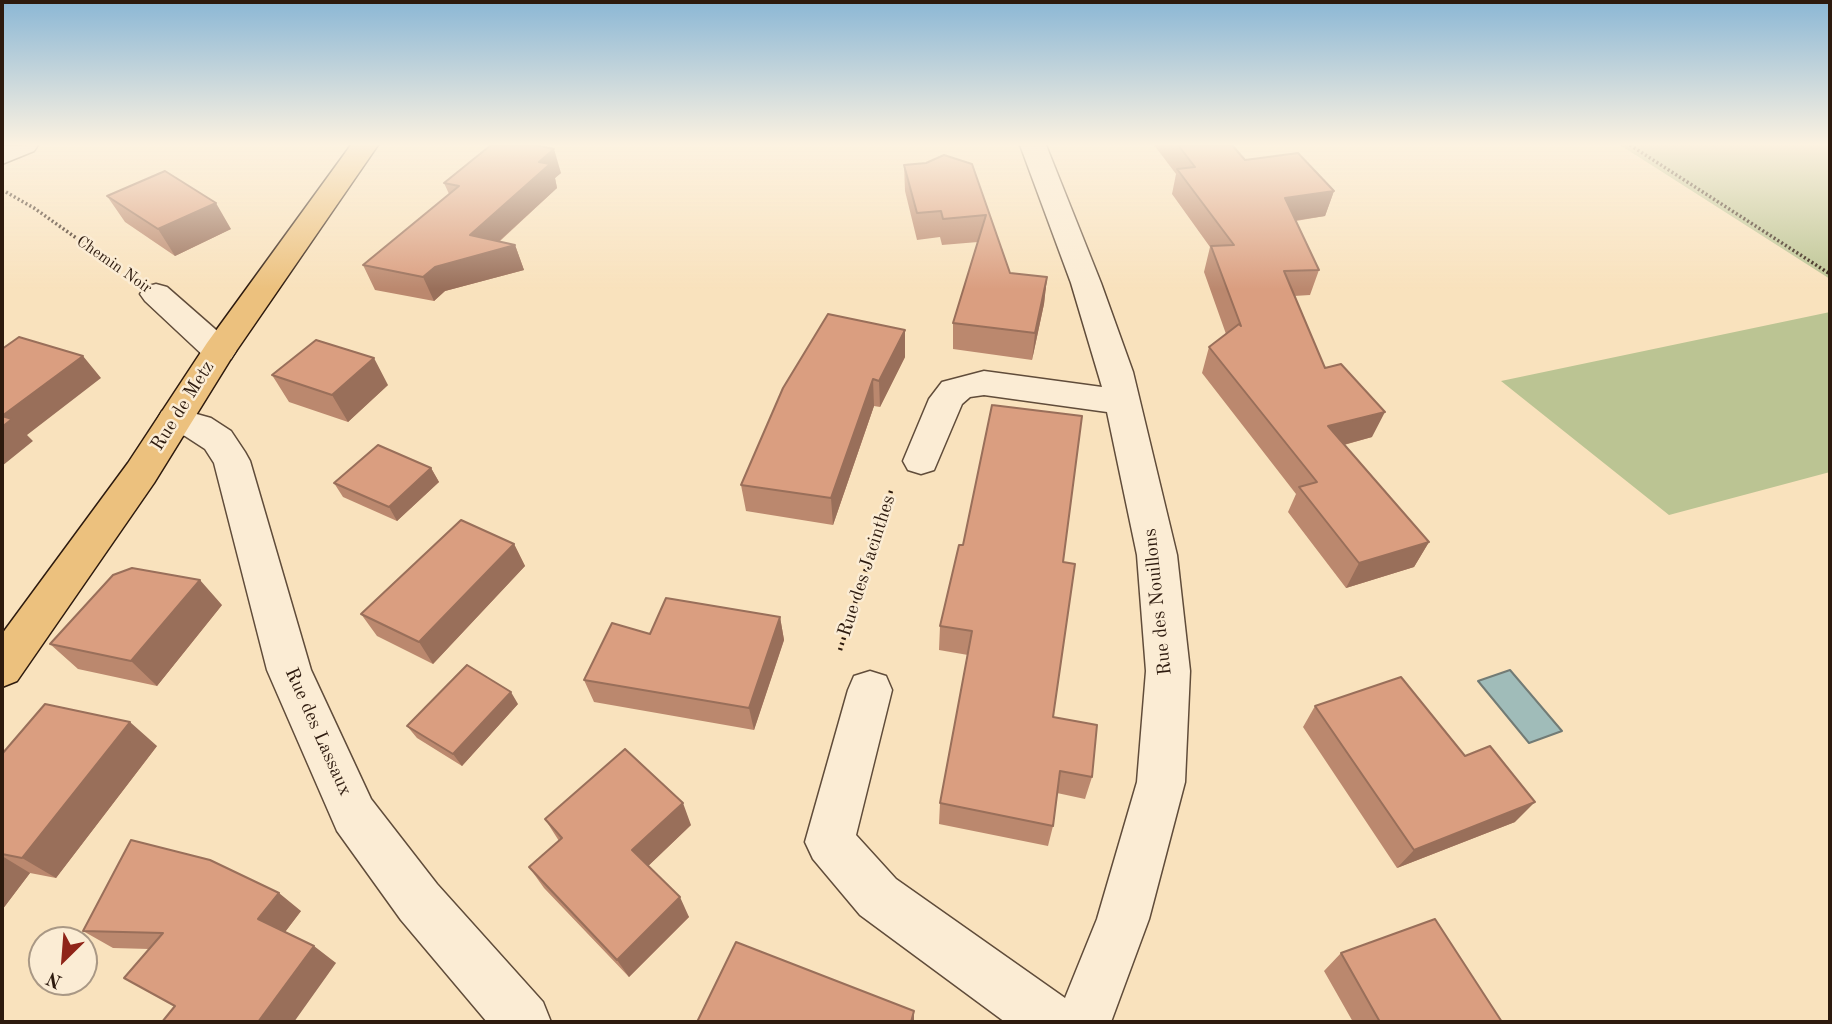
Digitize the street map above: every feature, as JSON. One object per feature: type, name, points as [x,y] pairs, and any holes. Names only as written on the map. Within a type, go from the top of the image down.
[{"type":"main road","name":"Rue de Metz","points":[[2,668],[141,473],[219,351],[331,193]]},
{"type":"street","name":"Rue des Nouillons","points":[[1051,193],[1116,372],[1157,555],[1168,671],[1161,782],[1123,919],[1083,1022]]},
{"type":"street","name":"Chemin Noir","points":[[156,294],[219,351]]},
{"type":"street","points":[[921,461],[946,399],[954,390],[965,386],[984,383],[1122,402]]},
{"type":"street","name":"Rue des Lassaux","points":[[175,420],[198,428],[219,440],[232,461],[289,670],[354,815],[419,902],[523,1022]]},
{"type":"street","points":[[870,690],[830,842],[878,897],[1051,1022]]},
{"type":"path","name":"Chemin Noir","points":[[7,193],[34,208],[156,294]]},
{"type":"path","points":[[1704,193],[1830,274]]},
{"type":"path","name":"Rue des Jacinthes","points":[[870,690],[840,650],[893,484],[921,461]]},
{"type":"green space","points":[[1695,193],[1830,193],[1830,279]]},
{"type":"green space","points":[[1830,312],[1830,472],[1669,515],[1501,381]]},
{"type":"water","points":[[1510,670],[1562,731],[1529,743],[1478,681]]},
{"type":"building","points":[[114,193],[200,193],[216,203],[158,229],[107,196]]},
{"type":"building","points":[[451,193],[518,193],[470,235],[515,245],[435,267],[423,277],[363,265]]},
{"type":"building","points":[[912,193],[982,193],[1010,273],[1047,277],[1035,333],[953,323],[986,215],[943,219],[941,211],[917,213]]},
{"type":"building","points":[[1195,193],[1321,193],[1285,198],[1319,270],[1284,271],[1325,368],[1341,364],[1385,412],[1328,426],[1429,542],[1359,563],[1299,487],[1317,482],[1209,347],[1239,324],[1241,326],[1211,246],[1234,245]]},
{"type":"building","points":[[828,314],[905,330],[879,381],[873,379],[831,498],[741,485],[783,388]]},
{"type":"building","points":[[19,337],[83,356],[2,416],[2,349]]},
{"type":"building","points":[[316,340],[374,358],[332,395],[272,375]]},
{"type":"building","points":[[992,405],[1082,416],[1063,562],[1075,564],[1053,717],[1097,725],[1092,777],[1060,771],[1053,826],[940,803],[972,631],[940,626],[959,545],[963,545]]},
{"type":"building","points":[[2,416],[12,419],[2,427]]},
{"type":"building","points":[[378,445],[431,468],[389,507],[334,483]]},
{"type":"building","points":[[461,520],[514,544],[419,642],[361,614]]},
{"type":"building","points":[[132,568],[200,580],[131,661],[50,644],[113,575]]},
{"type":"building","points":[[666,598],[780,617],[749,708],[584,680],[612,623],[650,634]]},
{"type":"building","points":[[467,665],[511,692],[453,754],[407,726]]},
{"type":"building","points":[[1401,677],[1465,756],[1490,746],[1535,802],[1414,850],[1315,706]]},
{"type":"building","points":[[45,704],[130,722],[22,858],[2,854],[2,754]]},
{"type":"building","points":[[625,749],[683,803],[632,850],[680,897],[617,960],[529,867],[562,838],[545,819]]},
{"type":"building","points":[[131,840],[210,860],[279,893],[258,919],[314,946],[258,1022],[162,1022],[175,1006],[124,978],[163,933],[98,931],[98,926],[86,926]]},
{"type":"building","points":[[1435,919],[1502,1022],[1380,1022],[1341,953]]},
{"type":"building","points":[[736,942],[914,1011],[911,1022],[697,1022]]}]
